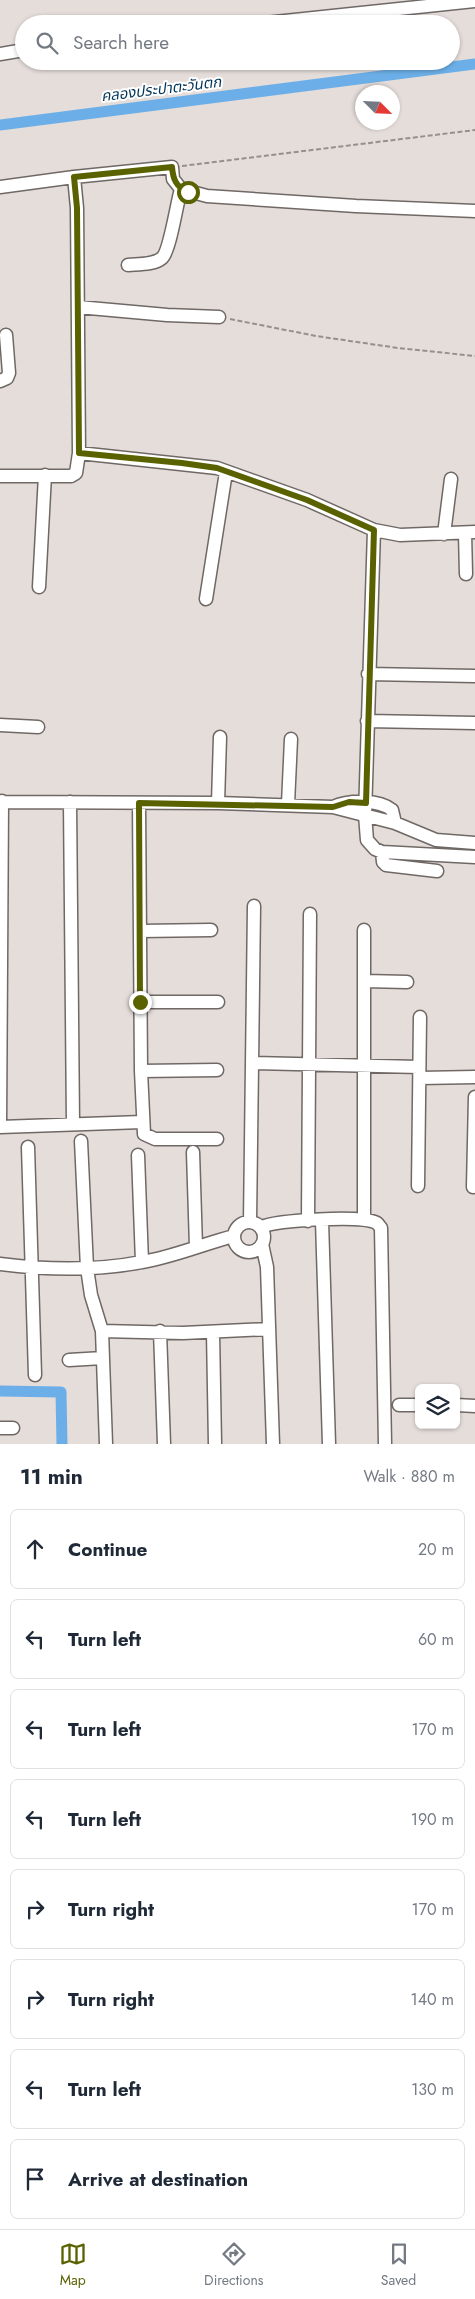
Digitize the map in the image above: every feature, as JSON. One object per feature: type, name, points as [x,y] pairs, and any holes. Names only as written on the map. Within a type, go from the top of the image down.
[{"type":"street","points":[[342,15],[475,1]]},
{"type":"street","points":[[0,54],[15,52]]},
{"type":"street","points":[[0,187],[172,167],[173,179],[181,189],[207,196],[260,201],[475,211]]},
{"type":"street","points":[[0,476],[74,475],[79,453],[77,208],[74,177]]},
{"type":"street","points":[[128,265],[154,262],[162,258],[167,250],[174,210],[181,189]]},
{"type":"street","points":[[78,307],[167,315],[219,317]]},
{"type":"street","points":[[0,381],[7,378],[9,373],[6,335]]},
{"type":"street","points":[[79,453],[217,468],[307,500],[374,530],[400,535],[470,532],[466,574]]},
{"type":"street","points":[[206,599],[226,472]]},
{"type":"street","points":[[39,587],[45,475]]},
{"type":"street","points":[[444,534],[451,480]]},
{"type":"street","points":[[374,530],[368,674],[365,809],[367,840],[375,849],[382,852],[475,857]]},
{"type":"street","points":[[368,674],[475,676]]},
{"type":"street","points":[[367,721],[475,723]]},
{"type":"street","points":[[0,725],[38,727]]},
{"type":"street","points":[[218,803],[220,737]]},
{"type":"street","points":[[288,804],[291,739]]},
{"type":"street","points":[[142,1122],[0,1127],[1,801],[288,804],[365,809],[389,807],[392,810],[395,823],[436,840],[475,843]]},
{"type":"street","points":[[70,802],[73,1124]]},
{"type":"street","points":[[139,803],[141,1071],[144,1134],[149,1138],[217,1139]]},
{"type":"street","points":[[382,852],[383,862],[386,865],[438,871]]},
{"type":"street","points":[[254,906],[255,1225],[263,1232],[262,1244],[267,1267],[273,1444]]},
{"type":"street","points":[[308,1221],[310,914]]},
{"type":"street","points":[[140,931],[211,930]]},
{"type":"street","points":[[364,930],[364,1219]]},
{"type":"street","points":[[365,981],[407,982]]},
{"type":"street","points":[[140,1002],[218,1002]]},
{"type":"street","points":[[418,1186],[420,1017]]},
{"type":"street","points":[[253,1063],[364,1064],[419,1072],[475,1077]]},
{"type":"street","points":[[141,1071],[218,1070]]},
{"type":"street","points":[[473,1187],[475,1097]]},
{"type":"street","points":[[82,1141],[87,1268],[91,1295],[102,1331],[106,1444]]},
{"type":"street","points":[[28,1147],[35,1375]]},
{"type":"street","points":[[193,1152],[196,1247]]},
{"type":"street","points":[[138,1155],[142,1262]]},
{"type":"street","points":[[0,1264],[33,1269],[87,1268],[142,1262],[234,1236],[240,1226],[364,1219],[377,1223],[381,1228],[385,1444]]},
{"type":"street","points":[[322,1221],[329,1444]]},
{"type":"street","points":[[234,1236],[238,1246],[248,1252],[259,1248],[262,1244]]},
{"type":"street","points":[[102,1331],[213,1332],[269,1329]]},
{"type":"street","points":[[160,1331],[164,1444]]},
{"type":"street","points":[[213,1332],[215,1444]]},
{"type":"street","points":[[69,1360],[103,1358]]},
{"type":"street","points":[[399,1405],[415,1405]]},
{"type":"street","points":[[460,1406],[475,1406]]},
{"type":"path","points":[[172,167],[475,130]]},
{"type":"path","points":[[219,317],[316,336],[398,348],[475,356]]},
{"type":"waterway","name":"คลองประปาตะวันตก","points":[[460,66],[475,64]]},
{"type":"waterway","name":"คลองประปาตะวันตก","points":[[0,125],[428,70]]},
{"type":"waterway","points":[[0,1391],[61,1392],[62,1444]]},
{"type":"route","points":[[140,1002],[139,803],[288,804],[333,807],[349,802],[366,803],[368,674],[374,530],[307,500],[217,468],[79,453],[77,208],[74,177],[172,167],[173,179],[181,189],[188,192]]}]
